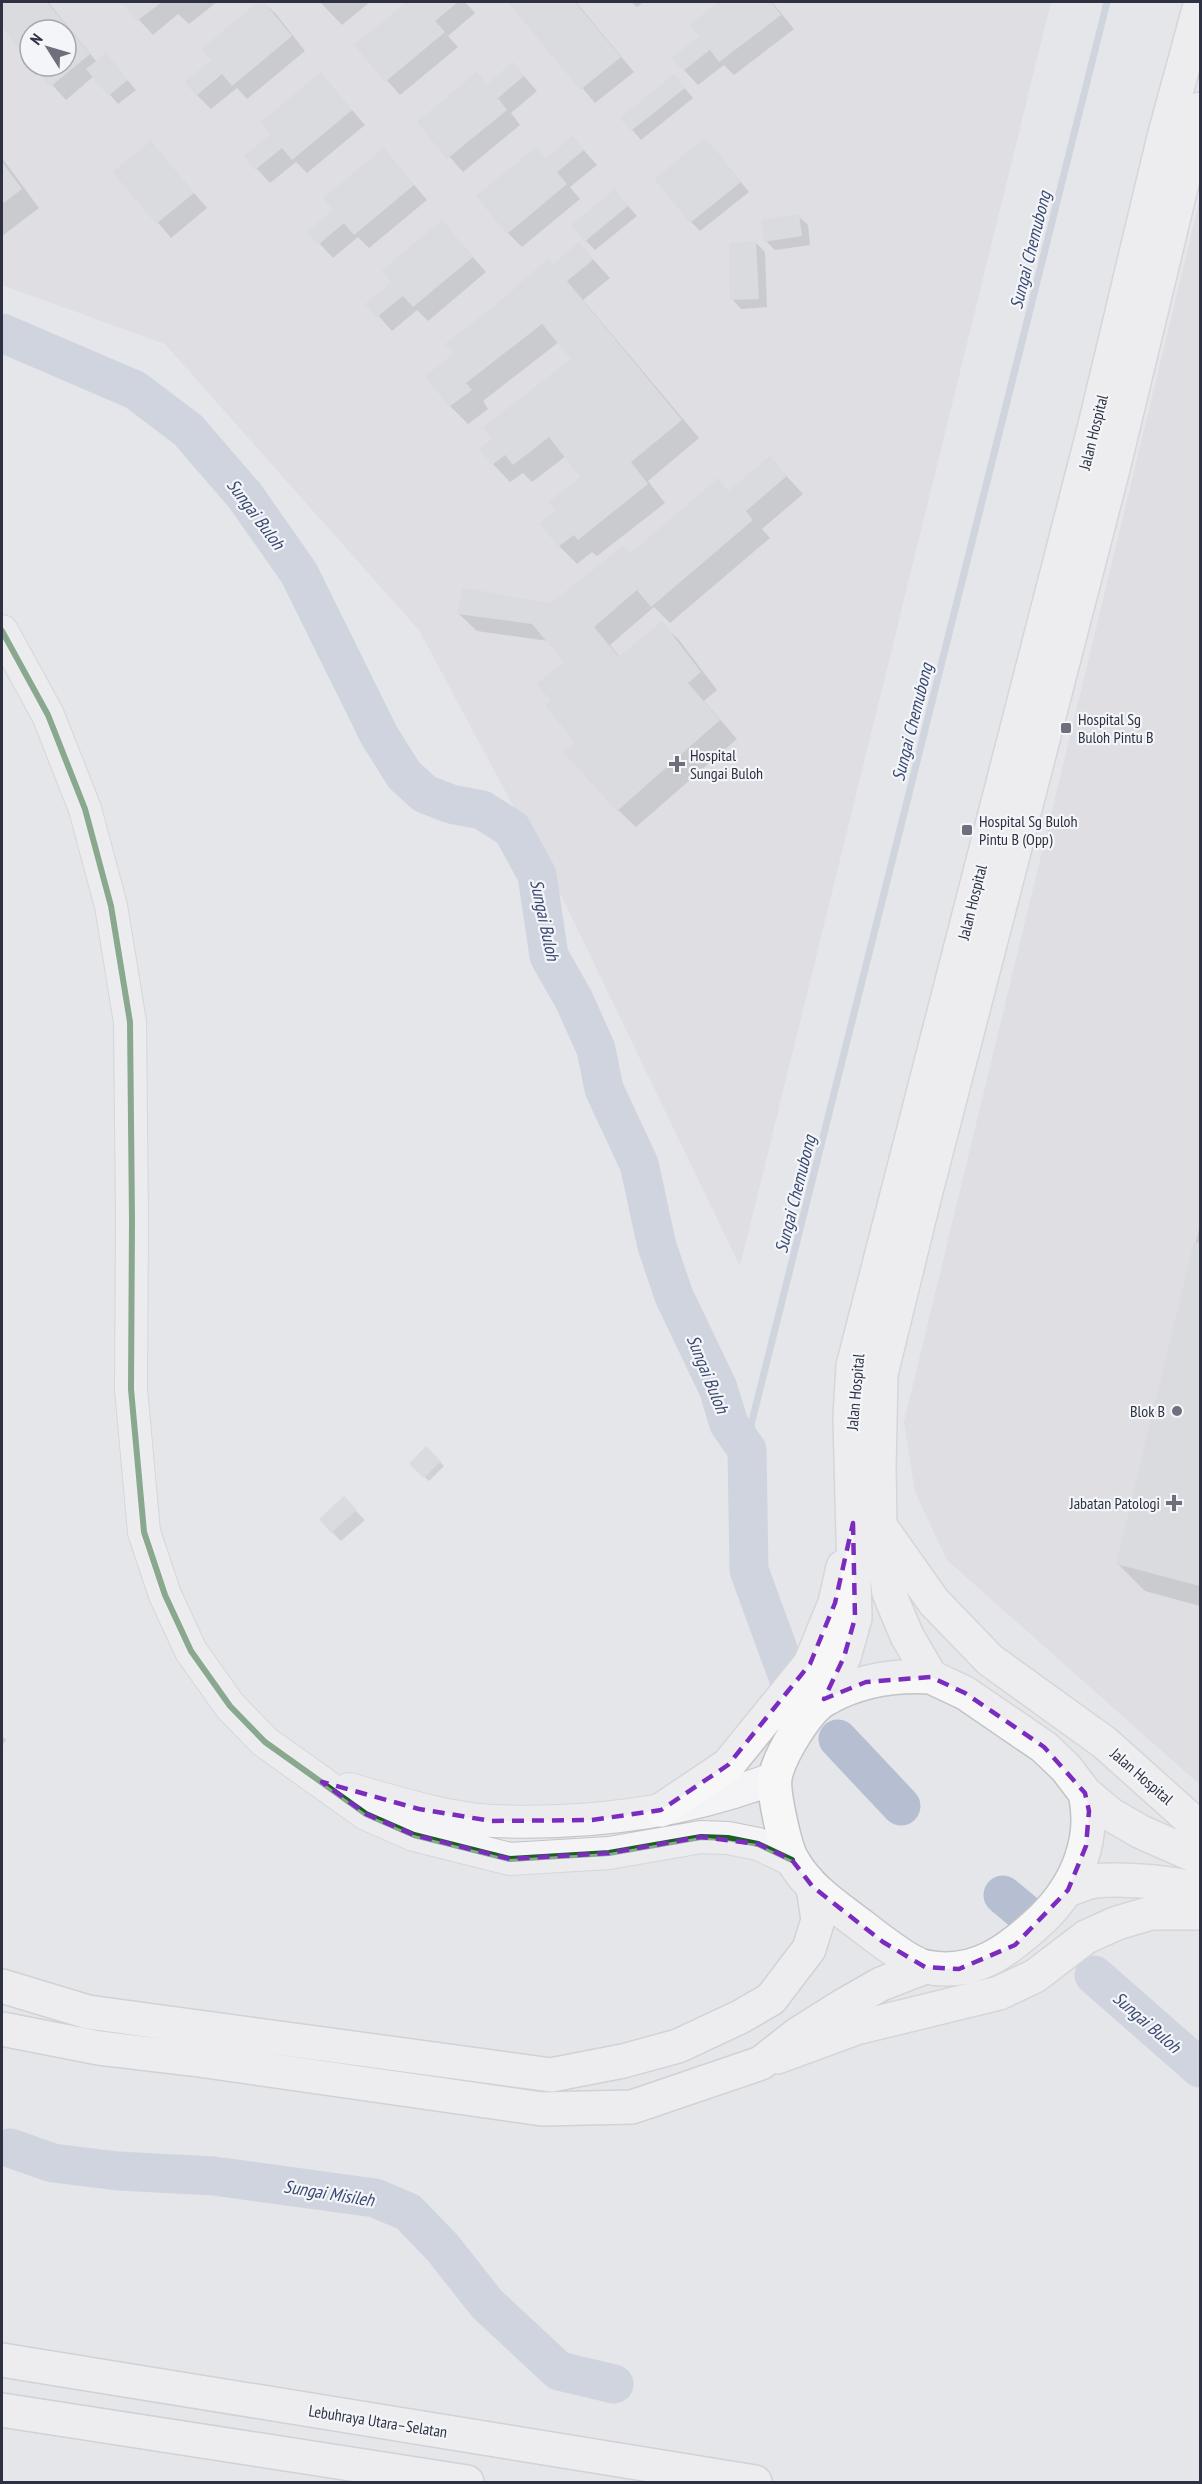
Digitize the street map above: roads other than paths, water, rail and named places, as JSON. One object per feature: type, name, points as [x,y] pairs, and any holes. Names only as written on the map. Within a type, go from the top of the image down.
[{"type":"main road","name":"Jalan Hospital","points":[[931,1677],[907,1636],[889,1593],[866,1525],[850,1417],[853,1366],[1094,429],[1164,137],[1200,5]]},
{"type":"main road","name":"Jalan Hospital","points":[[824,1699],[844,1657],[855,1618],[882,1374],[924,1199],[1113,469],[1200,109]]},
{"type":"main road","name":"Jalan Hospital","points":[[866,1525],[934,1602],[990,1660],[1105,1743],[1200,1828]]},
{"type":"main road","points":[[661,1810],[728,1766],[810,1664],[866,1525]]},
{"type":"main road","points":[[925,1967],[882,1942],[813,1887],[792,1860],[777,1807],[776,1778],[792,1737],[804,1720],[824,1699],[866,1682],[906,1676],[931,1677],[965,1694],[1044,1746],[1066,1768],[1085,1793],[1110,1815],[1141,1832],[1200,1858]]},
{"type":"main road","points":[[965,1694],[992,1694],[1066,1716]]},
{"type":"main road","points":[[761,2063],[798,2034],[881,1984],[925,1967],[959,1969],[985,1961],[1015,1945],[1068,1890],[1086,1846],[1089,1811],[1085,1793]]},
{"type":"main road","points":[[1068,1890],[1093,1881],[1110,1880],[1172,1883],[1200,1891]]},
{"type":"main road","points":[[2,1986],[88,2012],[551,2075],[623,2061],[678,2046],[740,2017],[771,1999],[809,1949],[818,1920],[813,1887]]},
{"type":"main road","points":[[2,2029],[99,2048],[542,2109],[632,2107],[856,2028],[999,1993],[1035,1976],[1086,1937],[1117,1923],[1151,1913],[1200,1913]]},
{"type":"main road","points":[[2,2354],[78,2372]]},
{"type":"main road","name":"Lebuhraya Utara–Selatan","points":[[2,2360],[755,2482]]},
{"type":"main road","points":[[2,2410],[468,2482]]},
{"type":"street","points":[[2,631],[48,715],[85,809],[111,906],[130,1022],[131,1389],[144,1532],[165,1595],[191,1651],[230,1706],[265,1742],[366,1814],[414,1835],[510,1859],[609,1853],[700,1837],[728,1838],[758,1844],[792,1860]]},
{"type":"street","points":[[322,1782],[419,1809],[491,1821],[592,1820],[661,1810],[723,1796],[776,1778]]},
{"type":"waterway","name":"Sungai Chemubong","points":[[747,1450],[752,1421],[1107,2]]},
{"type":"waterway","name":"Sungai Buloh","points":[[2,333],[135,390],[188,430],[245,496],[299,573],[379,735],[404,775],[425,794],[451,804],[482,810],[512,829],[537,875],[549,956],[574,1000],[596,1049],[604,1089],[639,1164],[657,1246],[674,1296],[718,1388],[729,1424],[747,1450],[749,1570],[788,1677]]},
{"type":"waterway","name":"Sungai Buloh","points":[[838,1739],[901,1806]]},
{"type":"waterway","name":"Sungai Buloh","points":[[1003,1895],[1033,1920]]},
{"type":"waterway","name":"Sungai Buloh","points":[[1094,1975],[1200,2068]]},
{"type":"waterway","name":"Sungai Misileh","points":[[10,2148],[53,2163],[118,2171],[214,2176],[375,2198],[408,2212],[442,2247],[487,2304],[559,2371],[614,2384]]},
{"type":"place","name":"Hospital Sg Buloh Pintu B","points":[[1066,728]]},
{"type":"place","name":"Hospital Sungai Buloh","points":[[677,764]]},
{"type":"place","name":"Hospital Sg Buloh Pintu B (Opp)","points":[[967,830]]},
{"type":"place","name":"Blok B","points":[[1177,1411]]},
{"type":"place","name":"Jabatan Patologi","points":[[1174,1503]]}]
